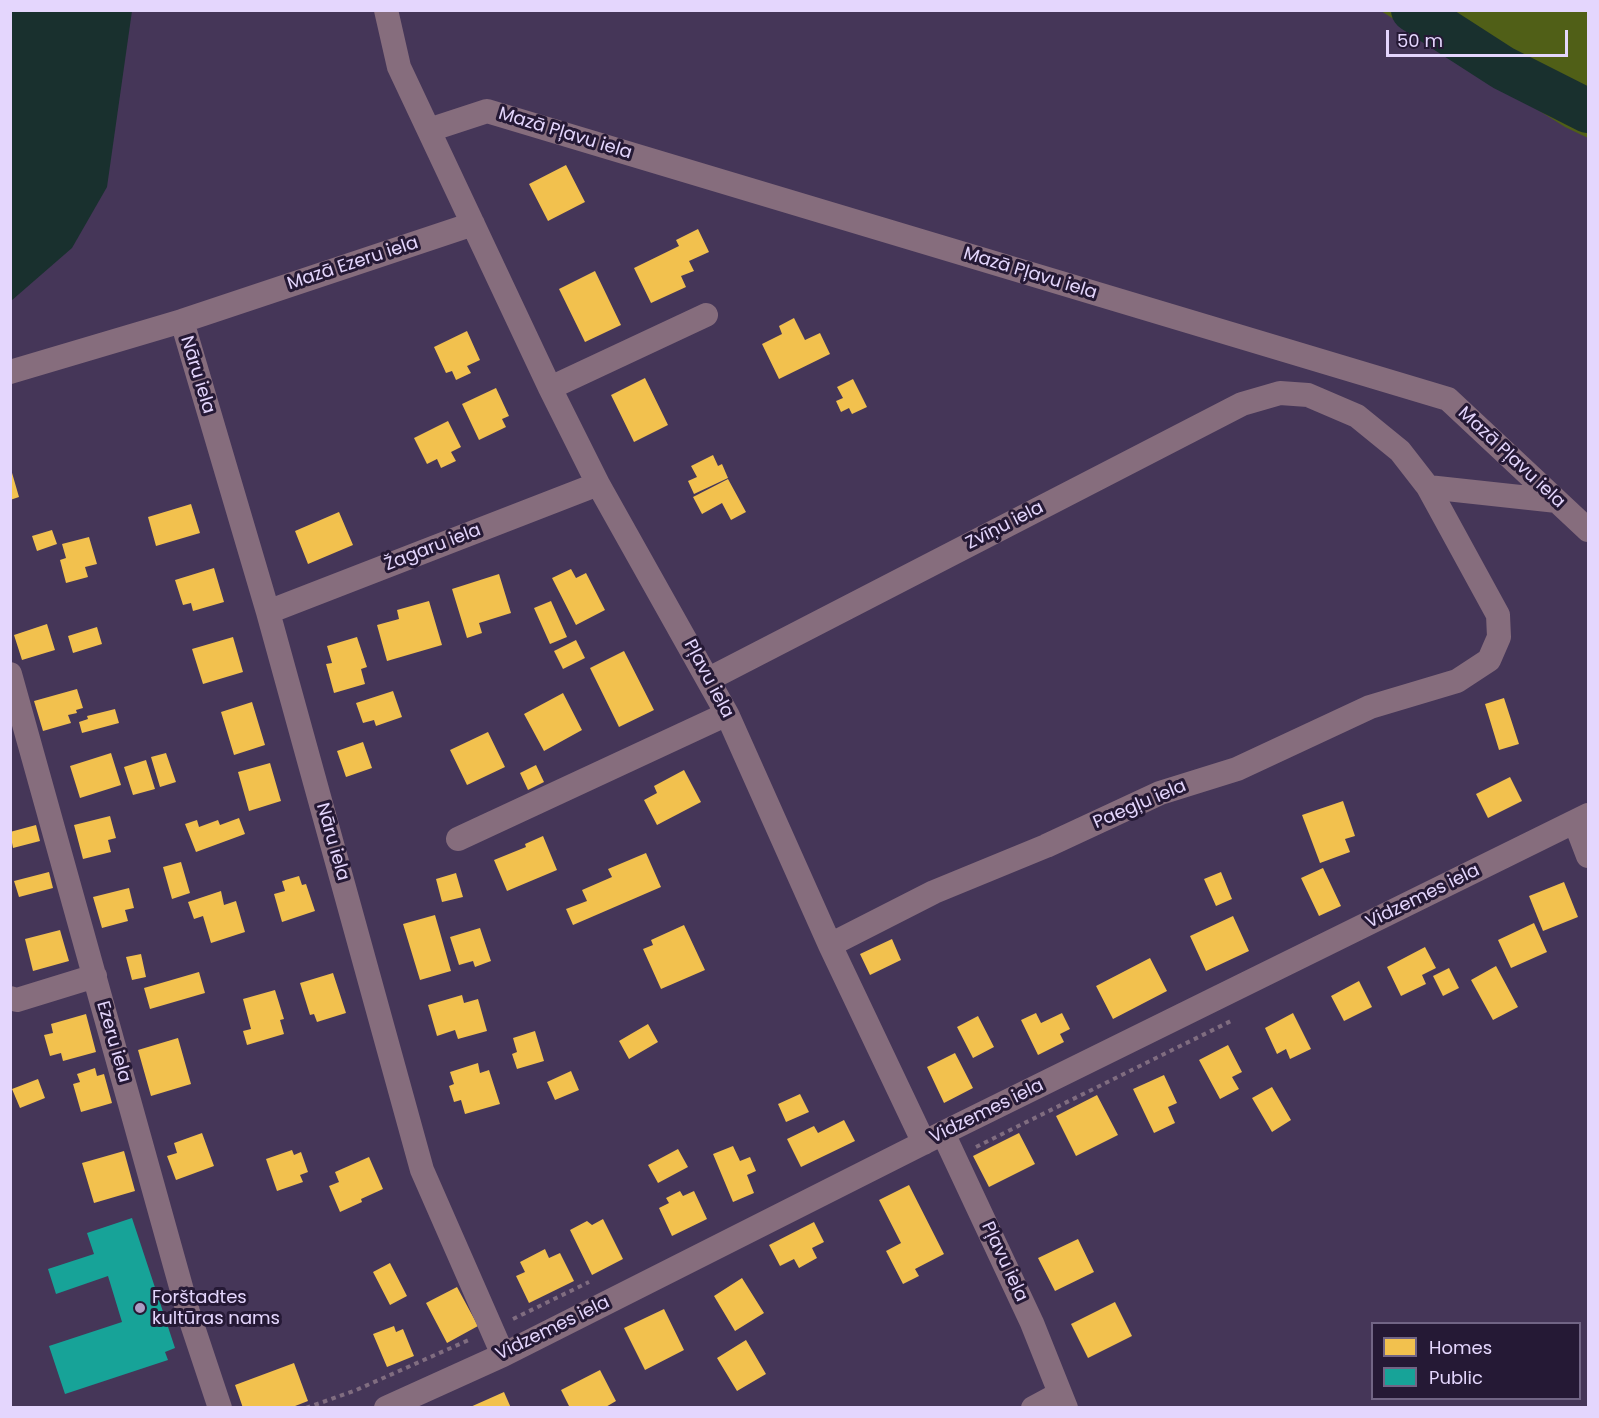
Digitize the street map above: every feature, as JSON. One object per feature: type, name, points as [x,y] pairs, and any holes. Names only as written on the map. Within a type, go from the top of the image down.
[{"type":"street","points":[[386,10],[399,67],[473,224]]},
{"type":"street","name":"Mazā Pļavu iela","points":[[429,130],[487,111],[1448,399],[1588,530]]},
{"type":"street","name":"Mazā Ezeru iela","points":[[10,372],[182,321],[473,224]]},
{"type":"street","name":"Pļavu iela","points":[[473,224],[598,484],[727,714],[830,945],[1032,1323],[1063,1401],[1033,1407]]},
{"type":"street","points":[[550,388],[706,315]]},
{"type":"street","name":"Nāru iela","points":[[182,321],[268,612],[422,1170],[503,1355]]},
{"type":"street","name":"Zvīņu iela","points":[[709,679],[1242,404],[1280,393],[1308,395]]},
{"type":"street","name":"Paegļu iela","points":[[830,945],[934,892],[1046,846],[1160,793],[1237,769],[1370,707],[1457,681],[1489,660],[1499,637],[1497,615],[1428,487],[1400,451],[1357,416],[1308,395]]},
{"type":"street","name":"Žagaru iela","points":[[268,612],[598,484]]},
{"type":"street","points":[[1428,487],[1557,501]]},
{"type":"street","name":"Ezeru iela","points":[[10,675],[189,1312],[220,1407]]},
{"type":"street","points":[[459,839],[727,714]]},
{"type":"street","points":[[1582,819],[1588,856]]},
{"type":"street","name":"Vidzemes iela","points":[[386,1407],[503,1355],[934,1138],[1582,819]]},
{"type":"street","points":[[10,998],[17,1000],[95,976]]},
{"type":"green space","points":[[1381,11],[1588,11],[1588,138],[1565,127]]},
{"type":"shaded area","points":[[11,10],[132,11],[107,187],[72,248],[11,301]]},
{"type":"building: Homes","points":[[566,165],[585,202],[548,221],[529,184]]},
{"type":"building: Homes","points":[[698,229],[709,252],[689,261],[694,271],[681,276],[686,287],[651,303],[634,268],[679,246],[676,240]]},
{"type":"building: Homes","points":[[595,271],[621,325],[585,342],[559,289]]},
{"type":"building: Homes","points":[[794,318],[805,340],[820,333],[830,354],[779,379],[762,344],[782,334],[779,326]]},
{"type":"building: Homes","points":[[467,331],[480,360],[467,366],[471,373],[456,380],[452,371],[446,373],[434,347]]},
{"type":"building: Homes","points":[[645,378],[668,425],[634,442],[611,395]]},
{"type":"building: Homes","points":[[853,379],[867,407],[852,414],[849,408],[841,412],[836,401],[843,398],[837,387]]},
{"type":"building: Homes","points":[[496,388],[509,416],[502,419],[506,427],[479,440],[462,404]]},
{"type":"building: Homes","points":[[448,421],[461,447],[451,452],[456,461],[441,468],[437,459],[427,464],[414,438]]},
{"type":"building: Homes","points":[[713,455],[718,466],[722,464],[728,478],[694,494],[688,481],[697,477],[691,466]]},
{"type":"building: Homes","points":[[10,466],[19,497],[10,500]]},
{"type":"building: Homes","points":[[728,479],[746,512],[731,520],[722,503],[702,514],[693,497]]},
{"type":"building: Homes","points":[[191,504],[200,533],[156,546],[148,517]]},
{"type":"building: Homes","points":[[339,512],[353,545],[308,564],[295,531]]},
{"type":"building: Homes","points":[[52,530],[57,544],[37,551],[32,536]]},
{"type":"building: Homes","points":[[89,537],[97,564],[85,567],[88,577],[66,583],[60,560],[66,558],[62,544]]},
{"type":"building: Homes","points":[[214,568],[224,602],[193,611],[191,603],[183,605],[175,580]]},
{"type":"building: Homes","points":[[571,569],[576,578],[586,573],[605,610],[576,625],[552,578]]},
{"type":"building: Homes","points":[[499,574],[511,613],[479,623],[482,633],[467,638],[452,589]]},
{"type":"building: Homes","points":[[429,601],[442,645],[387,661],[377,625],[399,619],[397,610]]},
{"type":"building: Homes","points":[[551,601],[567,637],[550,644],[534,608]]},
{"type":"building: Homes","points":[[47,624],[55,650],[22,660],[14,635]]},
{"type":"building: Homes","points":[[97,627],[102,644],[73,653],[68,636]]},
{"type":"building: Homes","points":[[233,637],[243,672],[203,684],[192,649]]},
{"type":"building: Homes","points":[[357,637],[367,667],[361,669],[365,684],[334,693],[326,664],[332,663],[327,646]]},
{"type":"building: Homes","points":[[576,640],[585,658],[563,669],[554,651]]},
{"type":"building: Homes","points":[[624,651],[654,710],[619,727],[590,668]]},
{"type":"building: Homes","points":[[77,689],[83,708],[76,710],[77,713],[68,715],[71,723],[43,731],[34,701]]},
{"type":"building: Homes","points":[[393,691],[402,717],[376,726],[374,720],[363,723],[356,703]]},
{"type":"building: Homes","points":[[563,693],[582,730],[544,751],[524,714]]},
{"type":"building: Homes","points":[[1504,698],[1519,744],[1499,750],[1485,704]]},
{"type":"building: Homes","points":[[252,702],[265,745],[234,755],[221,712]]},
{"type":"building: Homes","points":[[115,709],[119,723],[82,733],[79,722],[88,719],[87,716]]},
{"type":"building: Homes","points":[[488,732],[505,767],[467,785],[450,750]]},
{"type":"building: Homes","points":[[363,742],[372,768],[346,777],[337,751]]},
{"type":"building: Homes","points":[[111,753],[121,785],[80,798],[70,766]]},
{"type":"building: Homes","points":[[166,753],[176,782],[160,787],[151,757]]},
{"type":"building: Homes","points":[[146,760],[155,789],[133,795],[124,767]]},
{"type":"building: Homes","points":[[270,763],[281,801],[249,811],[238,772]]},
{"type":"building: Homes","points":[[536,765],[544,782],[528,790],[520,773]]},
{"type":"building: Homes","points":[[684,770],[701,802],[657,825],[644,800],[657,793],[654,786]]},
{"type":"building: Homes","points":[[1510,777],[1522,801],[1488,818],[1476,794]]},
{"type":"building: Homes","points":[[1343,801],[1355,836],[1345,839],[1350,852],[1320,863],[1302,815]]},
{"type":"building: Homes","points":[[110,816],[116,838],[108,840],[111,852],[83,859],[74,825]]},
{"type":"building: Homes","points":[[239,818],[245,834],[196,852],[185,824],[197,820],[199,827],[218,820],[220,825]]},
{"type":"building: Homes","points":[[36,825],[40,841],[13,848],[10,832]]},
{"type":"building: Homes","points":[[543,836],[557,870],[507,891],[494,860],[526,847],[525,844]]},
{"type":"building: Homes","points":[[646,853],[661,887],[573,925],[566,909],[587,901],[582,890],[612,877],[608,869]]},
{"type":"building: Homes","points":[[181,862],[190,893],[172,899],[163,867]]},
{"type":"building: Homes","points":[[1323,868],[1341,906],[1319,916],[1301,878]]},
{"type":"building: Homes","points":[[49,872],[53,888],[19,897],[14,881]]},
{"type":"building: Homes","points":[[1221,872],[1232,899],[1216,906],[1204,879]]},
{"type":"building: Homes","points":[[456,873],[463,897],[442,902],[436,879]]},
{"type":"building: Homes","points":[[299,876],[302,885],[306,884],[315,911],[282,922],[274,894],[285,891],[282,881]]},
{"type":"building: Homes","points":[[1564,882],[1578,917],[1543,931],[1529,896]]},
{"type":"building: Homes","points":[[129,888],[134,908],[125,910],[128,921],[102,928],[93,897]]},
{"type":"building: Homes","points":[[221,891],[224,905],[236,901],[245,932],[211,943],[203,916],[194,919],[188,902]]},
{"type":"building: Homes","points":[[435,915],[451,971],[420,980],[403,924]]},
{"type":"building: Homes","points":[[1233,916],[1249,951],[1206,971],[1190,936]]},
{"type":"building: Homes","points":[[1534,923],[1547,952],[1511,968],[1498,940]]},
{"type":"building: Homes","points":[[684,925],[705,970],[661,989],[643,949],[653,945],[651,940]]},
{"type":"building: Homes","points":[[480,928],[491,961],[475,967],[473,961],[459,965],[450,937]]},
{"type":"building: Homes","points":[[60,930],[69,961],[33,971],[25,939]]},
{"type":"building: Homes","points":[[892,939],[901,960],[870,975],[860,954]]},
{"type":"building: Homes","points":[[1425,947],[1436,968],[1422,975],[1426,984],[1401,996],[1387,967]]},
{"type":"building: Homes","points":[[141,954],[146,977],[132,980],[126,957]]},
{"type":"building: Homes","points":[[1150,958],[1167,991],[1113,1019],[1096,986]]},
{"type":"building: Homes","points":[[1496,966],[1518,1007],[1493,1020],[1471,980]]},
{"type":"building: Homes","points":[[1449,968],[1459,988],[1443,996],[1433,976]]},
{"type":"building: Homes","points":[[199,972],[205,993],[150,1009],[144,988]]},
{"type":"building: Homes","points":[[333,973],[346,1013],[317,1022],[314,1014],[310,1015],[300,983]]},
{"type":"building: Homes","points":[[1359,981],[1372,1007],[1344,1021],[1331,996]]},
{"type":"building: Homes","points":[[275,990],[284,1019],[280,1020],[284,1034],[247,1045],[243,1031],[251,1029],[243,999]]},
{"type":"building: Homes","points":[[462,995],[464,1003],[478,999],[487,1031],[458,1039],[455,1030],[437,1036],[428,1005]]},
{"type":"building: Homes","points":[[1036,1013],[1041,1023],[1062,1013],[1070,1029],[1060,1034],[1064,1042],[1038,1055],[1021,1020]]},
{"type":"building: Homes","points":[[1293,1013],[1311,1049],[1290,1059],[1286,1049],[1277,1054],[1265,1028]]},
{"type":"building: Homes","points":[[86,1014],[96,1052],[63,1061],[61,1053],[50,1056],[44,1035],[53,1033],[51,1024]]},
{"type":"building: Homes","points":[[978,1016],[994,1047],[973,1058],[957,1027]]},
{"type":"building: Homes","points":[[648,1024],[658,1042],[629,1059],[619,1041]]},
{"type":"building: Homes","points":[[535,1031],[544,1061],[517,1069],[512,1054],[517,1052],[513,1038]]},
{"type":"building: Homes","points":[[178,1038],[191,1084],[151,1096],[138,1050]]},
{"type":"building: Homes","points":[[1228,1045],[1242,1072],[1232,1077],[1239,1089],[1220,1099],[1199,1060]]},
{"type":"building: Homes","points":[[955,1053],[973,1088],[944,1103],[927,1067]]},
{"type":"building: Homes","points":[[478,1063],[480,1073],[489,1070],[500,1104],[465,1114],[461,1100],[454,1102],[449,1086],[454,1084],[450,1072]]},
{"type":"building: Homes","points":[[95,1068],[97,1076],[104,1074],[112,1103],[81,1112],[73,1084],[80,1082],[77,1074]]},
{"type":"building: Homes","points":[[571,1071],[579,1090],[555,1100],[547,1082]]},
{"type":"building: Homes","points":[[1164,1075],[1177,1103],[1168,1107],[1175,1123],[1154,1133],[1133,1089]]},
{"type":"building: Homes","points":[[38,1079],[45,1098],[20,1108],[12,1089]]},
{"type":"building: Homes","points":[[1272,1087],[1291,1120],[1272,1132],[1252,1098]]},
{"type":"building: Homes","points":[[800,1094],[809,1112],[786,1122],[778,1104]]},
{"type":"building: Homes","points":[[1097,1095],[1118,1135],[1076,1156],[1056,1116]]},
{"type":"building: Homes","points":[[844,1120],[855,1141],[801,1167],[787,1139],[814,1126],[818,1133]]},
{"type":"building: Homes","points":[[202,1133],[214,1166],[176,1180],[167,1156],[177,1153],[174,1143]]},
{"type":"building: Homes","points":[[1019,1133],[1035,1164],[989,1187],[973,1156]]},
{"type":"building: Homes","points":[[733,1146],[740,1161],[750,1157],[756,1171],[747,1175],[754,1193],[733,1202],[713,1154]]},
{"type":"building: Homes","points":[[678,1149],[688,1167],[658,1183],[648,1165]]},
{"type":"building: Homes","points":[[292,1150],[294,1155],[301,1152],[308,1172],[300,1175],[303,1182],[277,1191],[266,1159]]},
{"type":"building: Homes","points":[[124,1151],[135,1191],[94,1203],[82,1163]]},
{"type":"building: Homes","points":[[369,1157],[383,1189],[340,1212],[329,1186],[339,1182],[335,1172]]},
{"type":"building: Homes","points":[[909,1185],[944,1254],[915,1269],[919,1276],[903,1284],[886,1251],[901,1243],[879,1200]]},
{"type":"building: Homes","points":[[680,1191],[683,1196],[694,1191],[707,1219],[672,1236],[659,1208],[669,1203],[666,1198]]},
{"type":"building: Homes","points":[[603,1219],[623,1259],[592,1275],[570,1230],[587,1221],[592,1225]]},
{"type":"building: Homes","points":[[814,1222],[824,1242],[812,1248],[817,1258],[799,1268],[794,1259],[780,1266],[769,1245]]},
{"type":"building: Homes","points":[[1078,1239],[1094,1272],[1055,1291],[1038,1258]]},
{"type":"building: Homes","points":[[545,1249],[549,1258],[560,1253],[574,1281],[529,1303],[516,1276],[525,1272],[520,1262]]},
{"type":"building: Homes","points":[[390,1263],[407,1296],[390,1305],[373,1272]]},
{"type":"building: Homes","points":[[742,1278],[764,1313],[735,1331],[714,1296]]},
{"type":"building: Homes","points":[[457,1287],[478,1326],[447,1343],[426,1303]]},
{"type":"building: Homes","points":[[1115,1302],[1132,1336],[1088,1358],[1071,1324]]},
{"type":"building: Homes","points":[[664,1309],[684,1350],[645,1370],[624,1328]]},
{"type":"building: Homes","points":[[394,1326],[396,1332],[403,1329],[414,1356],[387,1367],[373,1334]]},
{"type":"building: Homes","points":[[746,1340],[766,1374],[737,1391],[717,1358]]},
{"type":"building: Homes","points":[[294,1363],[308,1401],[290,1408],[243,1408],[235,1385]]},
{"type":"building: Homes","points":[[600,1370],[616,1401],[604,1408],[570,1408],[561,1390]]},
{"type":"building: Homes","points":[[504,1392],[511,1408],[468,1408]]},
{"type":"building: Public","name":"Forštadtes kultūras nams","points":[[132,1218],[175,1348],[165,1352],[168,1360],[65,1394],[49,1346],[122,1322],[108,1276],[56,1294],[48,1269],[94,1254],[87,1233]]},
{"type":"waterway","points":[[1413,10],[1503,68],[1588,111]]},
{"type":"place","name":"Forštadtes kultūras nams","points":[[140,1308]]}]
